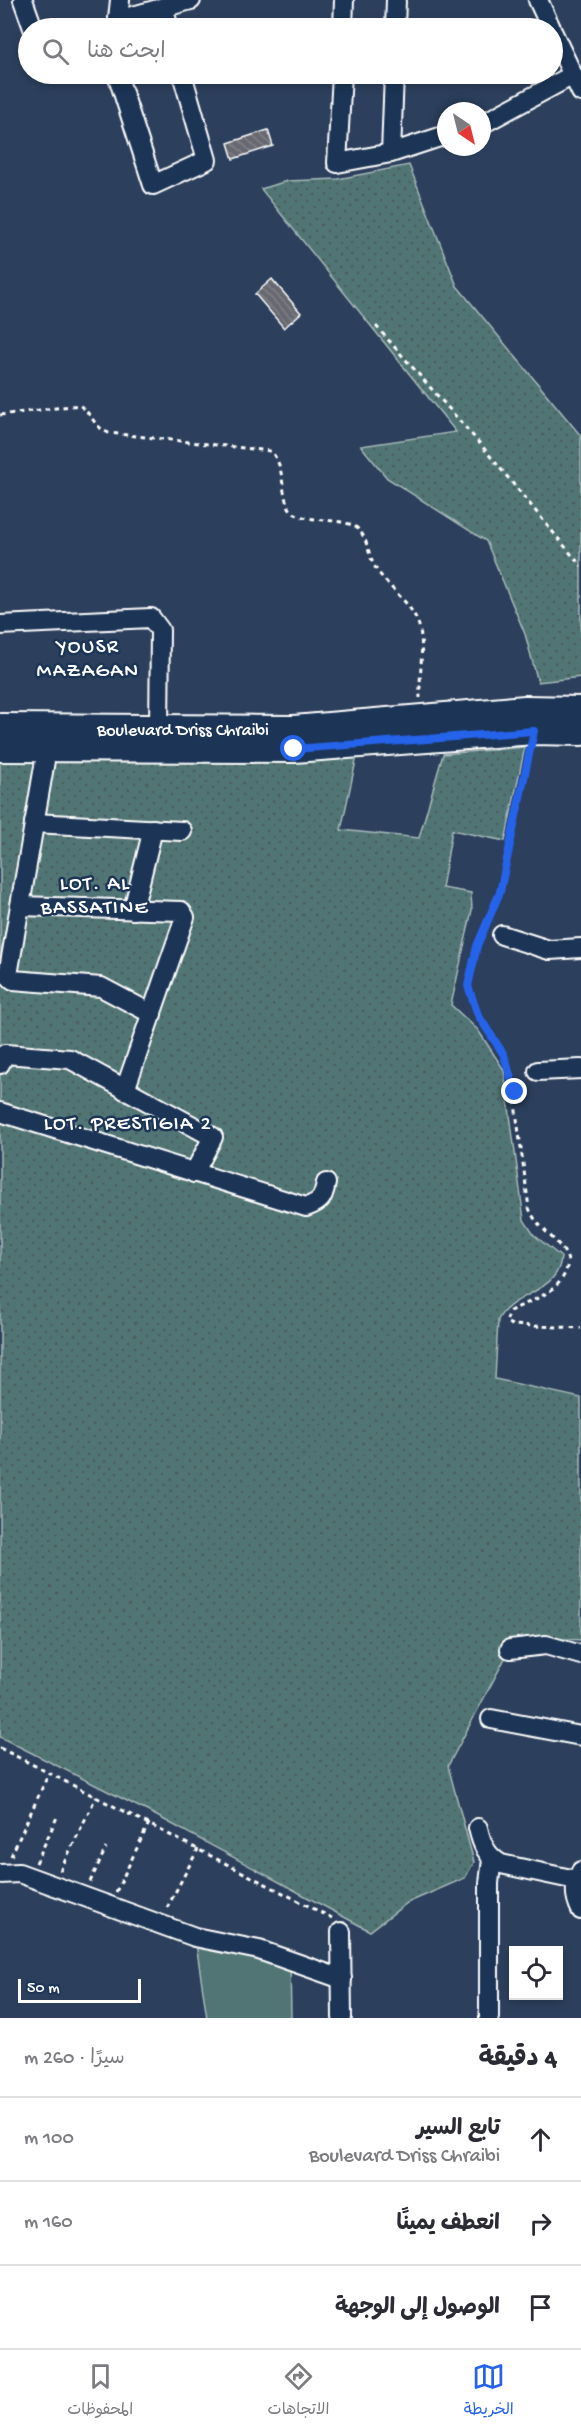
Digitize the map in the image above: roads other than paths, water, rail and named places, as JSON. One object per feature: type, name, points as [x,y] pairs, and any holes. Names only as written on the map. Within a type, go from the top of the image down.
[{"type":"main road","name":"Boulevard Driss Chraibi","points":[[341,736],[421,718],[525,709],[581,710]]},
{"type":"main road","name":"Boulevard Driss Chraibi","points":[[0,727],[159,729],[294,739]]},
{"type":"main road","name":"Boulevard Driss Chraibi","points":[[0,748],[47,749],[341,736],[581,732]]},
{"type":"street","points":[[23,0],[29,18]]},
{"type":"street","points":[[118,18],[120,0]]},
{"type":"street","points":[[135,18],[191,0]]},
{"type":"street","points":[[343,18],[344,0]]},
{"type":"street","points":[[395,18],[396,0]]},
{"type":"street","points":[[538,0],[546,18]]},
{"type":"street","points":[[163,8],[166,18]]},
{"type":"street","points":[[563,54],[581,92]]},
{"type":"street","points":[[563,80],[573,75]]},
{"type":"street","points":[[120,84],[153,185],[207,160],[185,84]]},
{"type":"street","points":[[342,84],[338,163],[392,153],[437,138]]},
{"type":"street","points":[[392,153],[394,84]]},
{"type":"street","points":[[491,119],[556,84]]},
{"type":"street","points":[[0,626],[150,618],[160,630],[159,729]]},
{"type":"street","points":[[47,749],[20,906],[4,975],[13,980],[101,987],[152,1014]]},
{"type":"street","points":[[34,823],[182,831]]},
{"type":"street","points":[[133,910],[153,829]]},
{"type":"street","points":[[20,906],[181,911],[185,917],[125,1090]]},
{"type":"street","points":[[502,935],[549,950],[581,948]]},
{"type":"street","points":[[0,1064],[4,1054],[70,1059],[213,1137],[194,1173]]},
{"type":"street","points":[[538,1071],[581,1069]]},
{"type":"street","points":[[0,1112],[306,1207],[318,1203],[324,1197],[326,1183]]},
{"type":"street","points":[[510,1648],[546,1645],[581,1655]]},
{"type":"street","points":[[491,1719],[581,1736]]},
{"type":"street","points":[[478,1828],[482,1846],[492,1859],[501,1864],[579,1875],[575,1898],[581,1910]]},
{"type":"street","points":[[489,2018],[489,1883],[492,1859]]},
{"type":"street","points":[[1,1874],[19,1873],[29,1876],[195,1936],[290,1959],[342,1979]]},
{"type":"street","points":[[340,1932],[342,2018]]},
{"type":"district","name":"YOUSR MAZAGAN","points":[[88,657]]},
{"type":"district","name":"LOT. AL BASSATINE","points":[[95,894]]},
{"type":"district","name":"LOT. PRESTIGIA 2","points":[[128,1122]]}]
